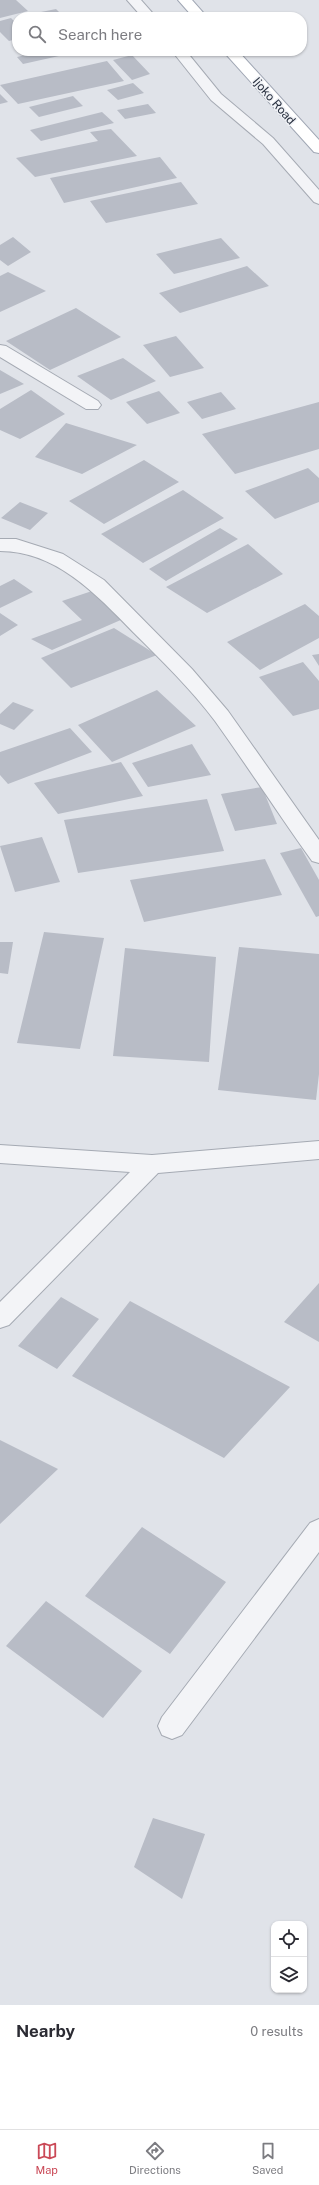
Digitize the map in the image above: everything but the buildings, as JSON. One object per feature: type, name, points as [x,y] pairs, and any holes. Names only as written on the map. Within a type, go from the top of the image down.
[{"type":"main road","points":[[185,0],[196,12]]},
{"type":"main road","name":"Ijoko Road","points":[[235,56],[319,149]]},
{"type":"street","points":[[134,0],[145,12]]},
{"type":"street","points":[[183,56],[216,97],[268,141],[319,200]]},
{"type":"street","points":[[0,350],[92,405]]},
{"type":"street","points":[[0,545],[16,546],[57,558],[96,584],[185,673],[216,710],[319,856]]},
{"type":"street","points":[[0,1154],[152,1164],[319,1150]]},
{"type":"street","points":[[0,1318],[152,1164]]},
{"type":"street","points":[[172,1726],[319,1531]]}]
